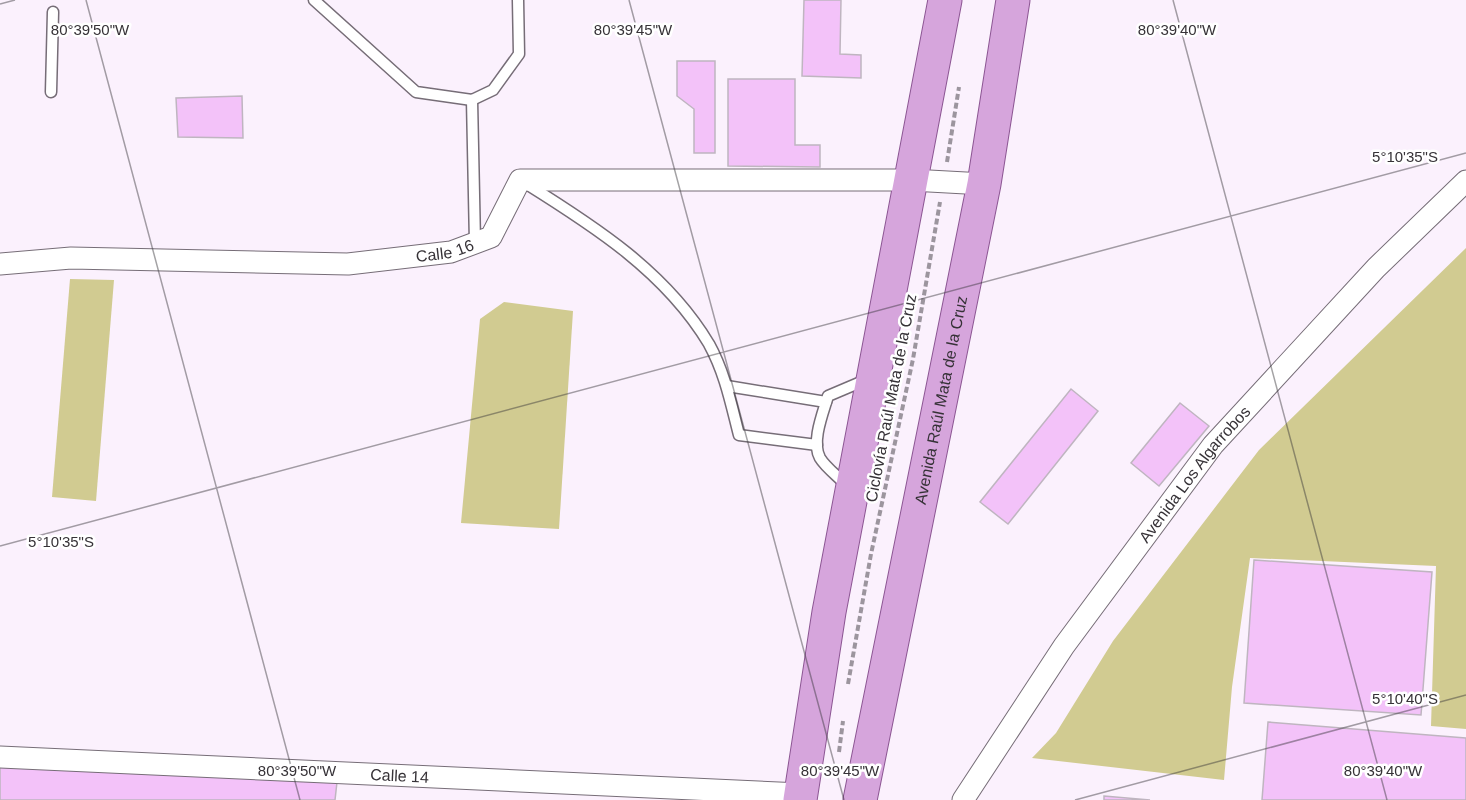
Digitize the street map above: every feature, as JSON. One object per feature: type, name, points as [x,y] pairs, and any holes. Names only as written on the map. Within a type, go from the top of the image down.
[{"type":"main road","points":[[800,797],[829,612],[945,0]]},
{"type":"main road","name":"Avenida Raúl Mata de la Cruz","points":[[860,800],[984,184],[1013,0]]},
{"type":"street","points":[[519,180],[911,180],[984,184]]},
{"type":"street","name":"Calle 16","points":[[0,264],[71,258],[348,264],[451,252],[491,237],[519,180]]},
{"type":"street","name":"Avenida Los Algarrobos","points":[[963,800],[1064,646],[1213,444],[1376,268],[1466,181]]},
{"type":"street","name":"Calle 14","points":[[0,757],[800,797]]},
{"type":"lane","points":[[314,0],[416,92],[472,100],[493,90],[519,54],[518,0]]},
{"type":"lane","points":[[51,92],[53,12]]},
{"type":"lane","points":[[472,100],[475,243]]},
{"type":"lane","points":[[519,180],[596,228],[623,248],[685,311],[709,345],[727,386],[739,435],[817,445]]},
{"type":"lane","points":[[852,491],[820,458],[817,445],[828,396],[874,376]]},
{"type":"lane","points":[[727,386],[826,402]]},
{"type":"path","name":"Ciclovía Raúl Mata de la Cruz","points":[[847,692],[871,554],[913,359],[960,83]]},
{"type":"path","points":[[839,754],[844,711]]},
{"type":"shaded area","points":[[1466,248],[1466,729],[1431,726],[1436,566],[1250,558],[1232,687],[1224,780],[1032,758],[1056,733],[1113,641],[1259,450]]},
{"type":"shaded area","points":[[70,279],[114,280],[96,501],[52,497]]},
{"type":"shaded area","points":[[504,302],[573,311],[559,529],[461,523],[480,319]]},
{"type":"building","points":[[804,0],[841,0],[840,54],[861,55],[861,78],[802,76]]},
{"type":"building","points":[[677,61],[715,61],[715,153],[694,153],[694,109],[677,96]]},
{"type":"building","points":[[728,79],[795,79],[795,145],[820,145],[820,167],[728,166]]},
{"type":"building","points":[[242,96],[243,138],[178,137],[176,98]]},
{"type":"building","points":[[1071,389],[1098,411],[1008,524],[980,502]]},
{"type":"building","points":[[1180,403],[1209,426],[1159,486],[1131,463]]},
{"type":"building","points":[[1254,560],[1432,572],[1421,715],[1244,703]]},
{"type":"building","points":[[1268,722],[1466,738],[1466,800],[1262,800]]},
{"type":"building","points":[[0,764],[337,782],[335,800],[0,800]]},
{"type":"building","points":[[1104,796],[1150,800],[1104,800]]}]
